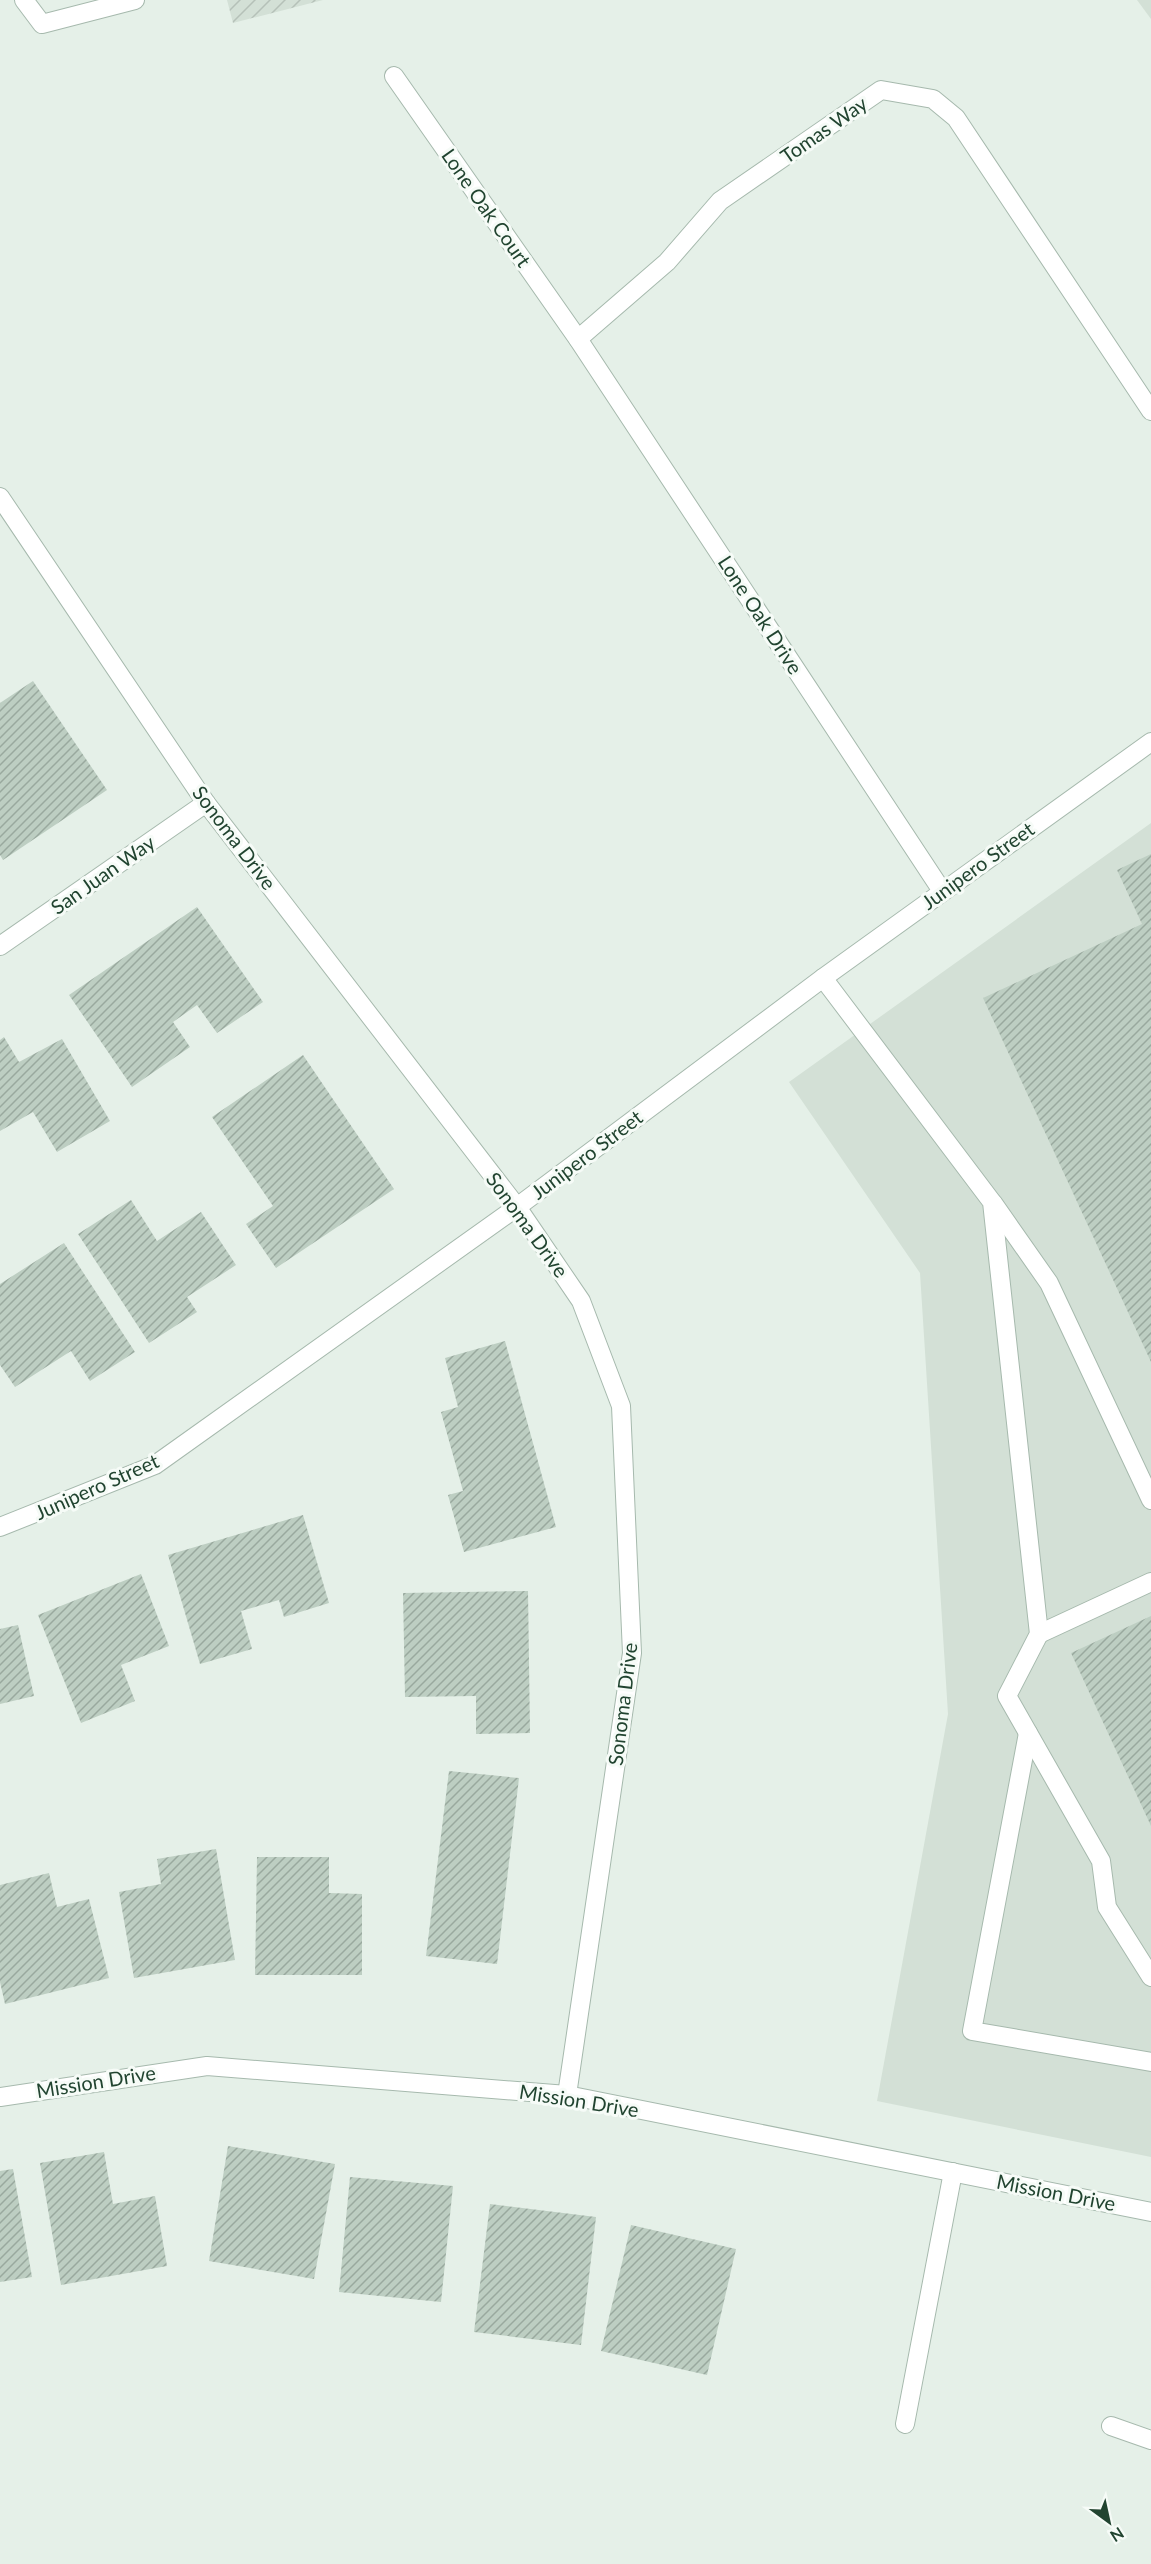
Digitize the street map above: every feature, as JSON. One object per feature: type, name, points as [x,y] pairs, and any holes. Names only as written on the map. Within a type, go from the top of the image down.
[{"type":"street","points":[[24,0],[42,24],[135,0]]},
{"type":"street","name":"Lone Oak Court","points":[[394,76],[578,339]]},
{"type":"street","name":"Tomas Way","points":[[578,339],[667,262],[720,201],[881,90],[933,99],[956,118],[1151,411]]},
{"type":"street","name":"Lone Oak Drive","points":[[578,339],[942,891]]},
{"type":"street","name":"Sonoma Drive","points":[[0,497],[206,803],[517,1207],[581,1301],[621,1406],[632,1653],[567,2095]]},
{"type":"street","name":"Junipero Street","points":[[0,1527],[155,1465],[517,1207],[823,978],[1151,742]]},
{"type":"street","name":"San Juan Way","points":[[0,946],[206,803]]},
{"type":"street","points":[[823,978],[992,1202],[1048,1282],[1151,1500]]},
{"type":"street","points":[[992,1202],[1039,1634],[1007,1696],[1101,1861],[1107,1907],[1151,1977]]},
{"type":"street","points":[[1039,1634],[1151,1582]]},
{"type":"street","points":[[1028,1733],[972,2031],[1151,2062]]},
{"type":"street","name":"Mission Drive","points":[[0,2097],[207,2066],[567,2095],[1151,2212]]},
{"type":"street","points":[[905,2424],[952,2172]]},
{"type":"street","points":[[1111,2426],[1151,2440]]},
{"type":"shaded area","points":[[227,0],[323,0],[233,23]]},
{"type":"shaded area","points":[[1137,0],[1151,0],[1151,19]]},
{"type":"shaded area","points":[[1151,823],[1151,2157],[877,2101],[948,1714],[920,1273],[789,1082]]},
{"type":"building","points":[[33,681],[107,790],[3,860],[0,855],[0,703]]},
{"type":"building","points":[[1151,854],[1151,1362],[983,998],[1142,924],[1117,870]]},
{"type":"building","points":[[197,907],[263,1002],[217,1033],[197,1005],[173,1022],[190,1047],[132,1087],[69,995]]},
{"type":"building","points":[[4,1037],[19,1062],[62,1039],[110,1121],[57,1152],[33,1112],[0,1131],[0,1040]]},
{"type":"building","points":[[303,1055],[394,1189],[276,1268],[246,1224],[273,1206],[212,1117]]},
{"type":"building","points":[[131,1200],[157,1241],[201,1212],[236,1265],[187,1297],[197,1312],[149,1343],[78,1234]]},
{"type":"building","points":[[64,1243],[135,1352],[90,1381],[71,1351],[15,1387],[0,1365],[0,1284]]},
{"type":"building","points":[[505,1341],[556,1527],[464,1552],[448,1495],[463,1491],[441,1412],[458,1407],[445,1358]]},
{"type":"building","points":[[303,1515],[329,1603],[284,1617],[279,1600],[241,1611],[252,1649],[200,1664],[168,1555]]},
{"type":"building","points":[[141,1574],[169,1646],[121,1665],[135,1701],[81,1723],[38,1615]]},
{"type":"building","points":[[528,1591],[530,1733],[476,1734],[476,1696],[405,1697],[403,1593]]},
{"type":"building","points":[[1151,1616],[1151,1826],[1071,1653]]},
{"type":"building","points":[[18,1625],[34,1696],[0,1704],[0,1629]]},
{"type":"building","points":[[449,1771],[519,1778],[497,1964],[426,1956]]},
{"type":"building","points":[[216,1849],[235,1960],[134,1978],[119,1892],[161,1884],[157,1859]]},
{"type":"building","points":[[257,1857],[329,1857],[329,1893],[362,1894],[362,1975],[255,1975]]},
{"type":"building","points":[[49,1873],[57,1907],[89,1899],[109,1978],[5,2004],[0,1982],[0,1885]]},
{"type":"building","points":[[228,2146],[335,2164],[314,2279],[209,2261]]},
{"type":"building","points":[[104,2152],[113,2204],[155,2196],[167,2266],[61,2285],[40,2163]]},
{"type":"building","points":[[13,2169],[32,2277],[0,2282],[0,2171]]},
{"type":"building","points":[[350,2177],[453,2186],[441,2302],[339,2292]]},
{"type":"building","points":[[490,2204],[596,2217],[581,2345],[474,2332]]},
{"type":"building","points":[[631,2225],[736,2249],[707,2375],[601,2351]]}]
